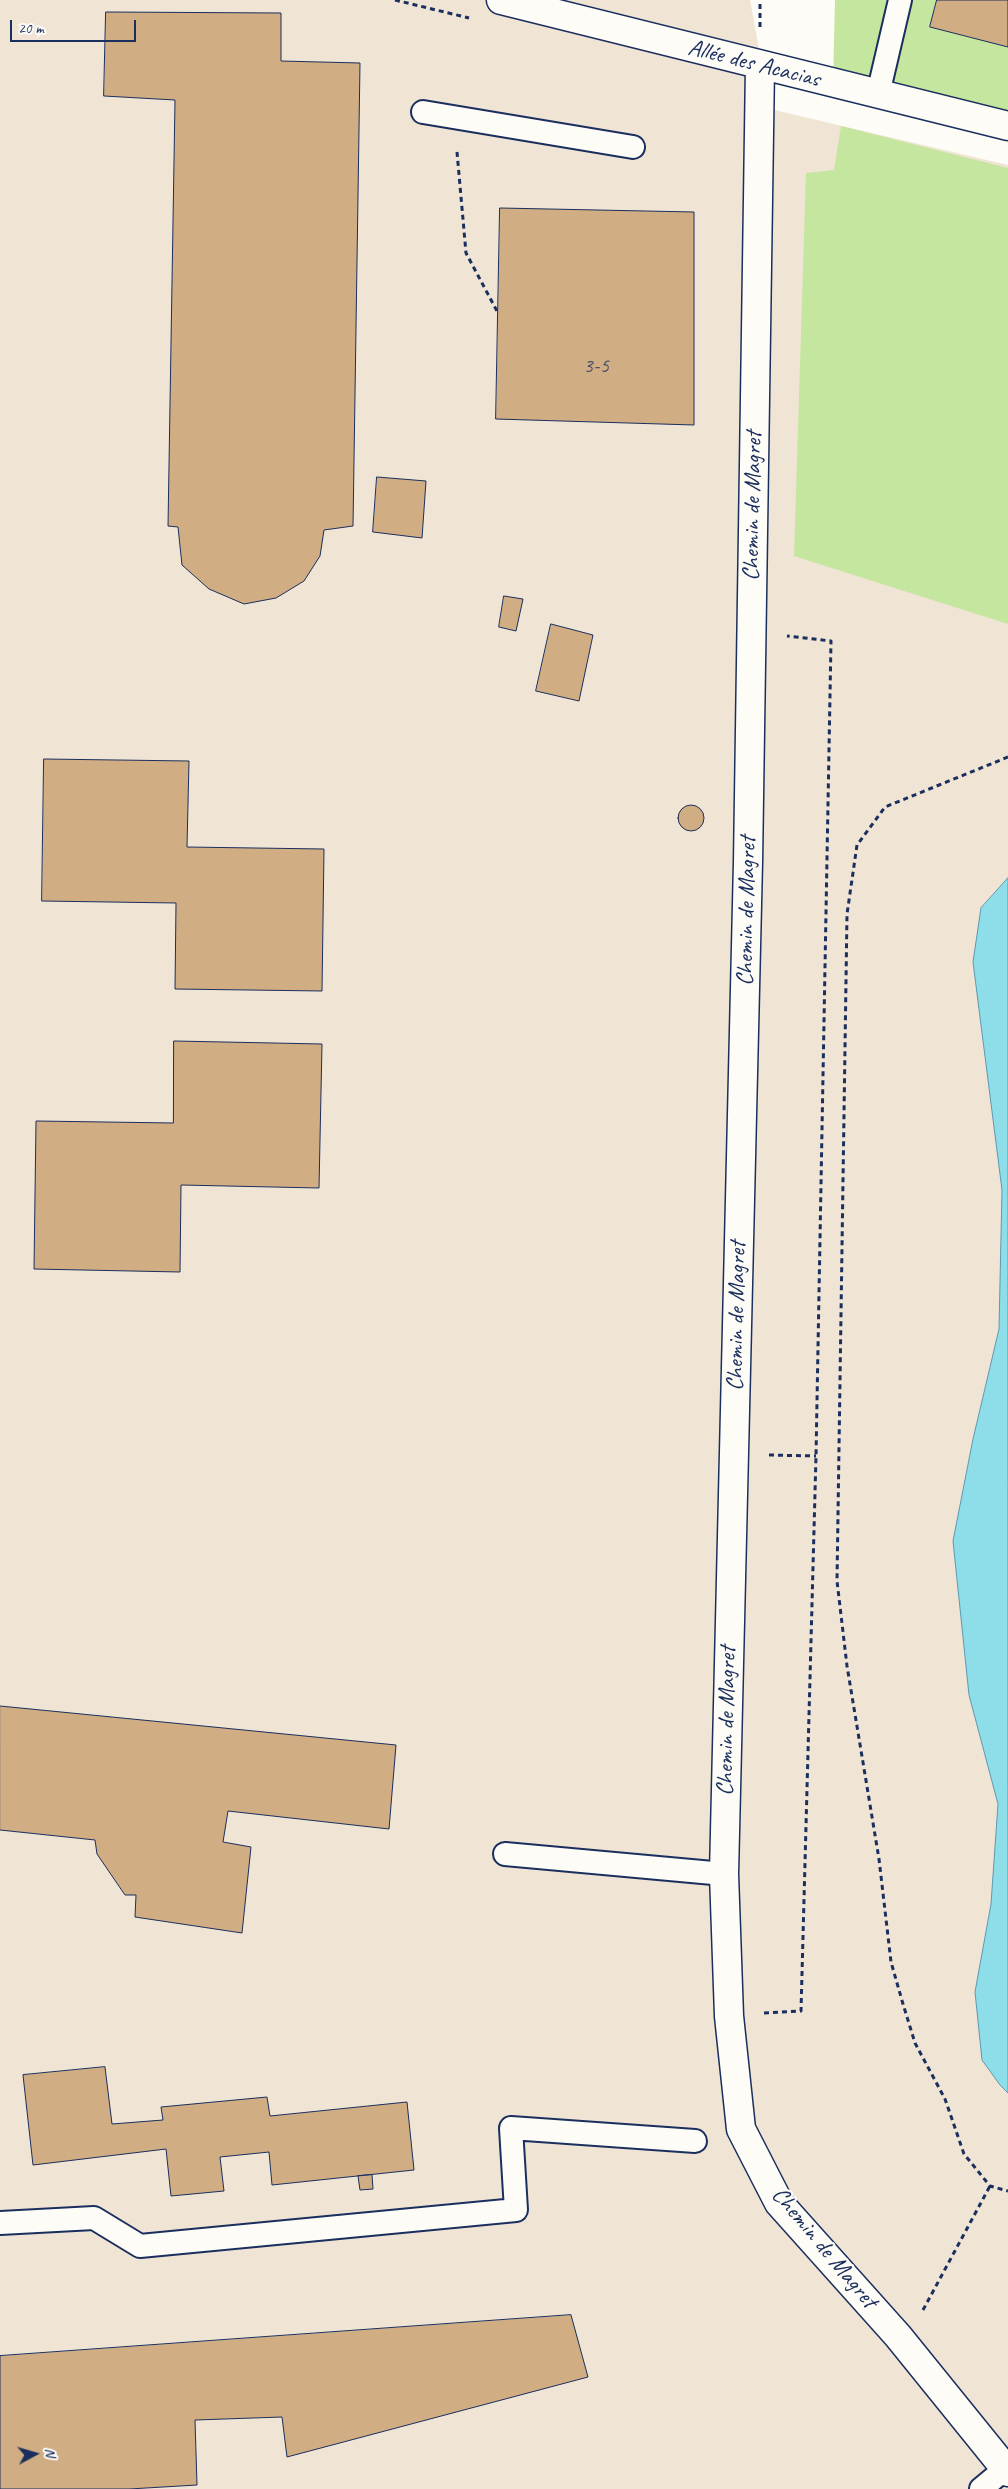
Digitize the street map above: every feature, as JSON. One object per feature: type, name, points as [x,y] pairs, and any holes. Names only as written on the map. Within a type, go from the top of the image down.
[{"type":"street","name":"Allée des Acacias","points":[[501,0],[760,66],[1008,126]]},
{"type":"street","name":"Chemin de Magret","points":[[760,66],[751,632],[724,1874],[729,2016],[740,2129],[779,2203],[898,2336],[1007,2470]]},
{"type":"lane","points":[[878,94],[900,0]]},
{"type":"lane","points":[[423,112],[633,147]]},
{"type":"lane","points":[[505,1854],[724,1874]]},
{"type":"lane","points":[[0,2223],[94,2218],[140,2246],[516,2210],[511,2128],[695,2141]]},
{"type":"lane","points":[[981,2489],[1007,2470]]},
{"type":"path","points":[[453,116],[466,254],[498,312]]},
{"type":"path","points":[[729,2016],[801,2011],[816,1456],[831,641],[751,632]]},
{"type":"path","points":[[1008,756],[885,807],[857,845],[847,914],[837,1581],[847,1666],[879,1859],[891,1962],[915,2043],[944,2099],[964,2154],[990,2186],[1008,2192]]},
{"type":"path","points":[[734,1455],[816,1456]]},
{"type":"path","points":[[898,2336],[924,2309],[990,2186]]},
{"type":"shaded area","points":[[0,0],[750,0],[770,109],[1008,165],[1008,2489],[0,2489]]},
{"type":"green space","points":[[835,0],[1008,0],[1008,126],[833,83]]},
{"type":"green space","points":[[841,126],[1008,168],[1008,624],[794,556],[806,173],[834,170]]},
{"type":"water","points":[[1008,878],[1008,2093],[982,2060],[975,1992],[991,1904],[998,1804],[969,1695],[953,1541],[973,1439],[999,1329],[1002,1190],[973,962],[981,908]]},
{"type":"building","points":[[937,0],[1008,0],[1008,47],[930,27]]},
{"type":"building","points":[[106,12],[281,13],[281,61],[360,63],[353,526],[324,530],[320,556],[304,581],[276,598],[244,604],[209,589],[182,565],[178,527],[168,526],[175,100],[104,96]]},
{"type":"building","points":[[500,208],[694,212],[694,425],[496,419]]},
{"type":"building","points":[[377,477],[426,481],[422,538],[373,532]]},
{"type":"building","points":[[504,596],[523,599],[516,631],[499,627]]},
{"type":"building","points":[[551,624],[593,635],[579,701],[536,691]]},
{"type":"building","points":[[44,759],[189,761],[187,847],[324,849],[322,991],[175,989],[176,903],[42,901]]},
{"type":"building","points":[[691,805],[700,809],[704,818],[700,827],[691,831],[682,827],[678,818],[682,809]]},
{"type":"building","points":[[174,1041],[322,1044],[319,1188],[181,1185],[180,1272],[34,1269],[36,1121],[173,1123]]},
{"type":"building","points":[[0,1706],[396,1745],[389,1829],[228,1811],[223,1842],[251,1847],[242,1933],[135,1917],[136,1895],[125,1895],[97,1854],[95,1840],[0,1830]]},
{"type":"building","points":[[105,2067],[112,2124],[163,2120],[161,2107],[267,2097],[270,2116],[407,2102],[414,2170],[272,2185],[269,2152],[220,2157],[224,2191],[171,2196],[166,2149],[33,2165],[23,2075]]},
{"type":"building","points":[[372,2175],[373,2189],[360,2190],[358,2176]]},
{"type":"building","points":[[571,2315],[588,2377],[287,2457],[282,2417],[195,2420],[197,2485],[129,2489],[0,2489],[0,2356]]}]
